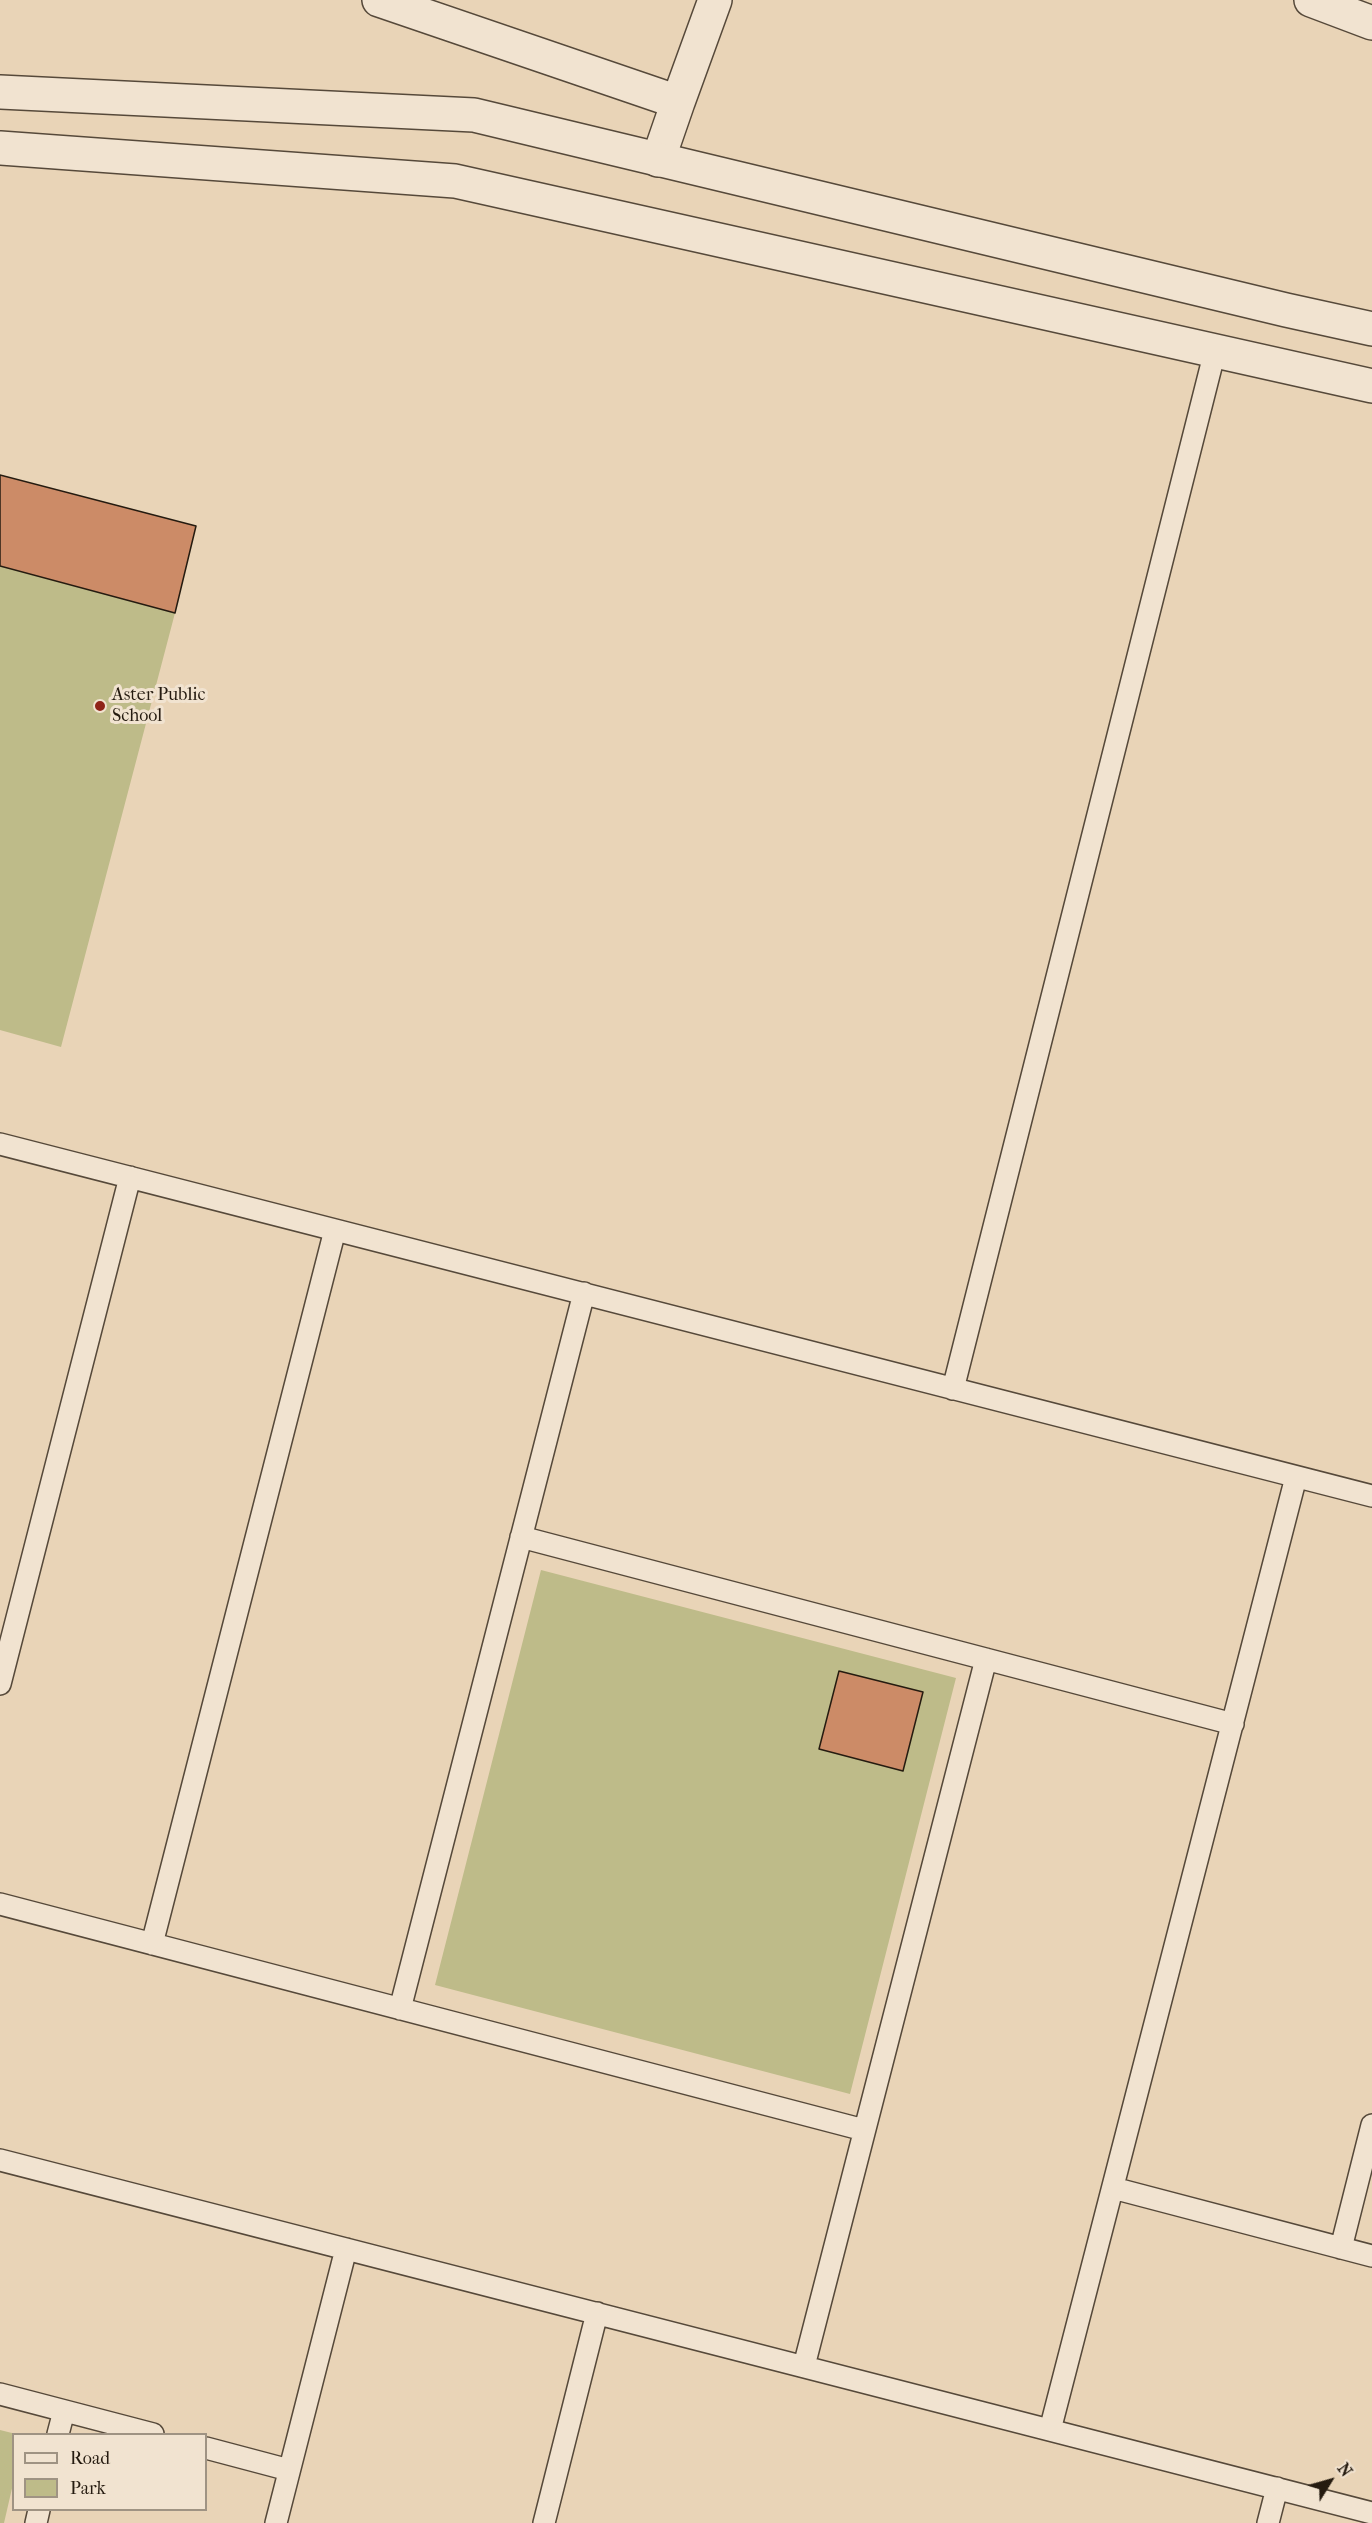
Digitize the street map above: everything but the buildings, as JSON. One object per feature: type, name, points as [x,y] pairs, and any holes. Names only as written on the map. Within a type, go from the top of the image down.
[{"type":"street","points":[[379,0],[678,102]]},
{"type":"street","points":[[658,160],[715,0]]},
{"type":"street","points":[[1311,0],[1372,23]]},
{"type":"street","points":[[0,92],[474,115],[1372,329]]},
{"type":"street","points":[[0,148],[455,181],[1372,386]]},
{"type":"lane","points":[[953,1389],[1215,351]]},
{"type":"lane","points":[[0,1144],[1372,1496]]},
{"type":"lane","points":[[0,1684],[130,1177]]},
{"type":"lane","points":[[152,1944],[335,1230]]},
{"type":"lane","points":[[400,2008],[584,1293]]},
{"type":"lane","points":[[1050,2430],[1296,1477]]},
{"type":"lane","points":[[521,1537],[1233,1724]]},
{"type":"lane","points":[[804,2366],[986,1659]]},
{"type":"lane","points":[[0,1904],[864,2130]]},
{"type":"lane","points":[[1341,2248],[1372,2125]]},
{"type":"lane","points":[[0,2160],[1372,2513]]},
{"type":"lane","points":[[1113,2188],[1372,2256]]},
{"type":"lane","points":[[276,2523],[346,2249]]},
{"type":"lane","points":[[544,2523],[597,2313]]},
{"type":"lane","points":[[0,2394],[149,2433]]},
{"type":"lane","points":[[58,2433],[64,2411]]},
{"type":"lane","points":[[207,2448],[289,2470]]},
{"type":"lane","points":[[1268,2523],[1277,2488]]},
{"type":"green space","points":[[0,566],[175,613],[61,1047],[0,1030]]},
{"type":"green space","points":[[541,1570],[956,1678],[850,2094],[435,1985]]},
{"type":"green space","points":[[0,2430],[12,2433],[12,2488],[4,2523],[0,2523]]},
{"type":"place","name":"Aster Public School","points":[[100,706]]}]
